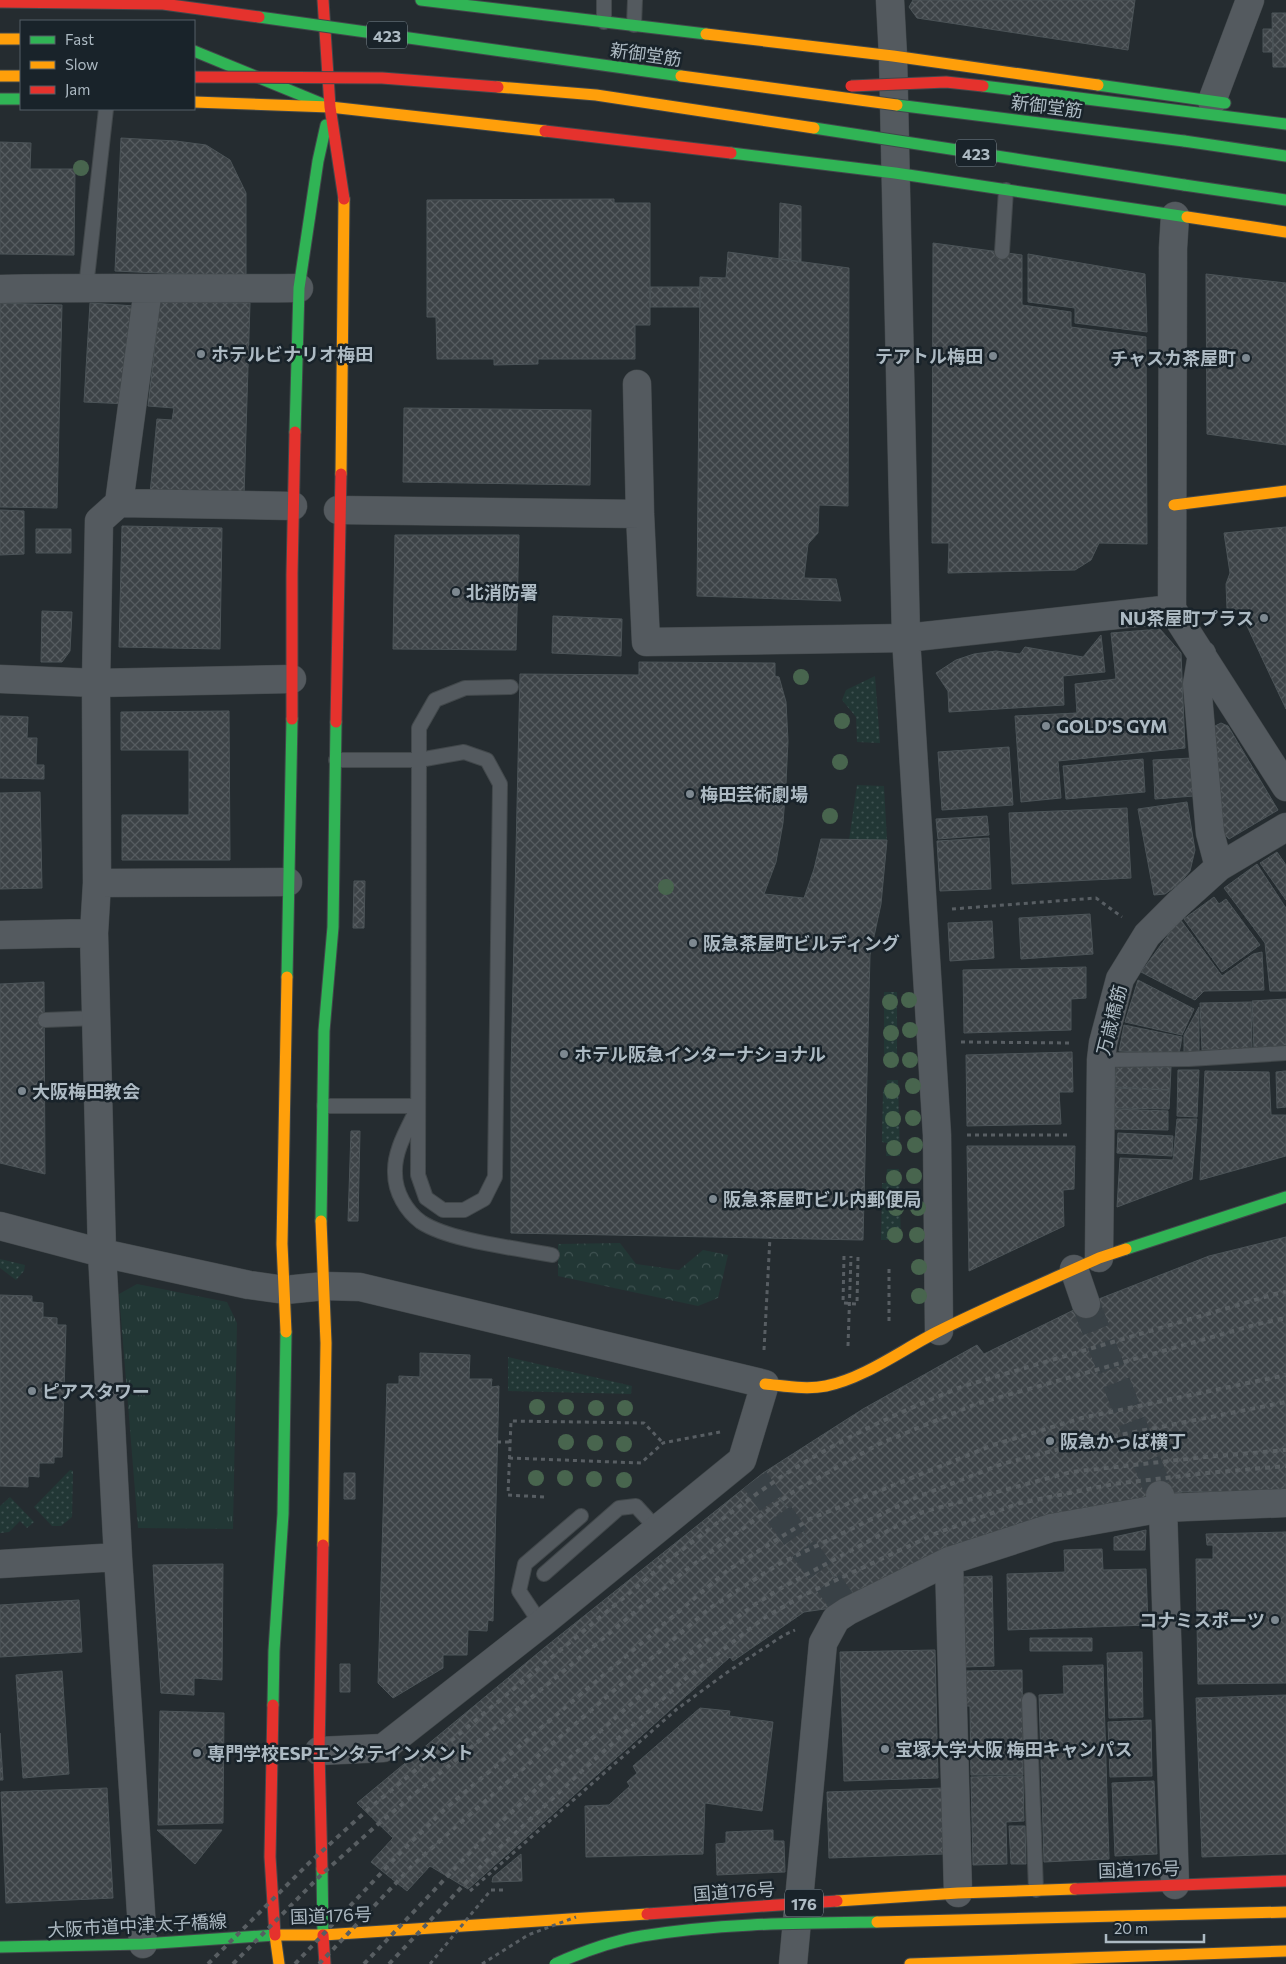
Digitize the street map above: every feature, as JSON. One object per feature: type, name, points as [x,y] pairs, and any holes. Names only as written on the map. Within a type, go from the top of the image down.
[{"type":"main road","points":[[323,0],[330,107],[345,206],[338,510],[333,927],[324,1031],[321,1244],[325,1286],[326,1343],[319,1751],[325,1964]]},
{"type":"main road","points":[[421,0],[893,56],[1212,101],[1286,114]]},
{"type":"main road","name":"新御堂筋","points":[[0,2],[163,4],[772,89],[1286,156]]},
{"type":"main road","points":[[0,39],[20,39]]},
{"type":"main road","points":[[195,51],[330,107]]},
{"type":"main road","points":[[0,76],[20,76]]},
{"type":"main road","name":"423","points":[[195,77],[382,78],[596,95],[1286,200]]},
{"type":"main road","points":[[772,89],[946,82],[1286,124]]},
{"type":"main road","points":[[0,99],[20,99]]},
{"type":"main road","points":[[195,102],[330,107],[895,173],[1286,232]]},
{"type":"main road","points":[[279,1964],[270,1872],[270,1837],[274,1651],[283,1514],[286,1340],[282,1244],[299,288],[318,161],[330,107]]},
{"type":"main road","points":[[1174,505],[1286,491]]},
{"type":"main road","points":[[765,1384],[797,1388],[826,1386],[849,1378],[878,1365],[939,1331],[1099,1258],[1286,1197]]},
{"type":"main road","name":"国道176号","points":[[275,1935],[323,1935],[773,1907],[801,1892],[958,1893],[1286,1881]]},
{"type":"main road","name":"国道176号","points":[[555,1964],[581,1953],[640,1936],[731,1926],[1286,1912]]},
{"type":"main road","name":"大阪市道中津太子橋線","points":[[0,1947],[144,1944],[275,1935]]},
{"type":"main road","points":[[910,1964],[1286,1951]]},
{"type":"street","points":[[890,0],[893,56],[906,638],[937,1135],[939,1331]]},
{"type":"street","points":[[1212,101],[1250,0]]},
{"type":"street","points":[[1176,216],[1173,248],[1174,505],[1172,609],[1286,787]]},
{"type":"street","points":[[0,289],[86,287],[148,289],[299,288]]},
{"type":"street","points":[[144,1944],[118,1556],[102,1253],[94,933],[97,883],[96,683],[99,521],[119,503],[148,289]]},
{"type":"street","points":[[637,384],[640,514],[646,642],[906,638],[1172,609]]},
{"type":"street","points":[[119,503],[294,506]]},
{"type":"street","points":[[338,510],[640,514]]},
{"type":"street","points":[[1202,654],[1198,694],[1210,833],[1220,867]]},
{"type":"street","points":[[0,679],[96,683],[292,679]]},
{"type":"street","name":"万歳橋筋","points":[[1099,1258],[1099,1135],[1102,1051],[1120,979],[1148,934],[1178,904],[1220,867],[1286,827]]},
{"type":"street","points":[[97,883],[288,882]]},
{"type":"street","points":[[0,934],[94,933]]},
{"type":"street","points":[[0,1226],[102,1253],[249,1286],[285,1290],[325,1286],[360,1288],[765,1384],[748,1470],[657,1529],[541,1624],[383,1748],[319,1751]]},
{"type":"street","points":[[1074,1269],[1086,1304]]},
{"type":"street","points":[[793,1964],[823,1644],[843,1612],[948,1561],[1051,1528],[1161,1502],[1286,1503]]},
{"type":"street","points":[[1161,1502],[1175,1886]]},
{"type":"street","points":[[0,1564],[118,1556]]},
{"type":"street","points":[[948,1561],[958,1893]]},
{"type":"lane","points":[[604,0],[604,22]]},
{"type":"lane","points":[[634,25],[635,0]]},
{"type":"lane","points":[[86,287],[106,110]]},
{"type":"lane","points":[[1002,252],[1006,190]]},
{"type":"lane","points":[[336,760],[419,760],[464,752],[487,760],[500,784],[495,1177],[484,1199],[464,1210],[443,1210],[426,1198],[418,1176],[418,1106],[419,760],[419,728],[435,700],[465,688],[511,687]]},
{"type":"lane","points":[[45,1020],[96,1018]]},
{"type":"lane","points":[[1102,1051],[1189,1059],[1286,1053]]},
{"type":"lane","points":[[324,1106],[418,1106]]},
{"type":"lane","points":[[418,1106],[398,1149],[395,1173],[401,1200],[421,1222],[450,1235],[552,1255]]},
{"type":"lane","points":[[544,1574],[618,1508],[636,1506],[657,1529]]},
{"type":"lane","points":[[541,1624],[518,1591],[524,1564],[581,1516]]},
{"type":"lane","points":[[1030,1700],[1036,1890]]},
{"type":"path","points":[[924,911],[1096,898],[1148,934]]},
{"type":"path","points":[[930,1041],[1102,1051]]},
{"type":"path","points":[[937,1135],[1099,1135]]},
{"type":"path","points":[[764,1350],[770,1237]]},
{"type":"path","points":[[844,1256],[843,1303],[857,1304],[858,1257]]},
{"type":"path","points":[[848,1351],[852,1256]]},
{"type":"path","points":[[889,1269],[889,1327]]},
{"type":"path","points":[[544,1497],[508,1495],[510,1421],[644,1423],[663,1443]]},
{"type":"path","points":[[509,1458],[641,1463],[663,1443],[727,1431]]},
{"type":"path","points":[[497,1442],[510,1442]]},
{"type":"path","points":[[470,1891],[684,1704],[729,1671],[784,1635],[811,1622],[843,1612]]},
{"type":"path","points":[[430,1964],[491,1890]]},
{"type":"path","points":[[482,1964],[528,1934],[576,1917]]},
{"type":"green space","points":[[875,676],[880,743],[857,742],[856,717],[842,700],[846,690]]},
{"type":"green space","points":[[857,785],[884,786],[887,840],[849,840]]},
{"type":"green space","points":[[884,992],[897,992],[897,1067],[887,1067],[888,1055],[884,1054]]},
{"type":"green space","points":[[887,1080],[898,1080],[900,1156],[886,1156],[887,1143],[882,1142],[883,1090],[886,1090]]},
{"type":"green space","points":[[887,1169],[899,1169],[901,1240],[881,1240],[882,1183],[886,1183]]},
{"type":"green space","points":[[620,1243],[636,1264],[679,1270],[703,1250],[728,1255],[718,1298],[698,1306],[558,1276],[558,1244]]},
{"type":"green space","points":[[0,1259],[25,1265],[24,1271],[16,1280],[0,1268]]},
{"type":"green space","points":[[137,1284],[227,1302],[237,1323],[233,1529],[138,1528],[119,1294]]},
{"type":"green space","points":[[508,1357],[632,1386],[631,1394],[508,1391]]},
{"type":"green space","points":[[70,1470],[73,1471],[72,1517],[61,1526],[52,1526],[34,1507]]},
{"type":"green space","points":[[10,1497],[34,1522],[27,1528],[20,1521],[9,1532],[0,1533],[0,1506]]},
{"type":"building","points":[[913,0],[1135,0],[1128,50],[917,18],[909,7]]},
{"type":"building","points":[[1272,13],[1286,13],[1286,67],[1273,67]]},
{"type":"building","points":[[1263,29],[1273,29],[1273,52],[1263,52]]},
{"type":"building","points":[[121,138],[176,141],[206,145],[230,160],[246,193],[246,277],[115,271]]},
{"type":"building","points":[[0,142],[31,143],[30,169],[75,169],[74,255],[0,254]]},
{"type":"building","points":[[614,199],[614,203],[650,203],[650,325],[635,325],[635,359],[538,359],[538,364],[494,365],[494,359],[437,359],[436,317],[427,317],[427,200]]},
{"type":"building","points":[[780,203],[801,206],[801,262],[779,259]]},
{"type":"building","points":[[933,243],[1022,255],[1022,305],[1071,312],[1071,327],[1146,337],[1147,544],[1099,543],[1091,560],[1075,570],[948,573],[949,543],[932,543]]},
{"type":"building","points":[[728,252],[849,268],[848,506],[819,505],[818,533],[808,544],[804,578],[836,579],[841,601],[697,596],[700,277],[726,278]]},
{"type":"building","points":[[1028,254],[1145,274],[1147,332],[1075,323],[1075,308],[1028,302]]},
{"type":"building","name":"チャスカ茶屋町","points":[[1206,274],[1286,283],[1286,445],[1207,434]]},
{"type":"building","points":[[650,287],[700,287],[700,307],[650,307]]},
{"type":"building","name":"ホテルビナリオ梅田","points":[[160,302],[250,303],[244,496],[150,494],[157,419],[172,420],[174,408],[148,406]]},
{"type":"building","points":[[0,303],[62,305],[57,508],[0,507]]},
{"type":"building","points":[[90,303],[135,306],[129,404],[84,402]]},
{"type":"building","points":[[404,408],[591,410],[590,485],[403,482]]},
{"type":"building","points":[[0,510],[24,511],[24,554],[0,555]]},
{"type":"building","points":[[122,526],[222,528],[220,649],[119,647]]},
{"type":"building","name":"NU茶屋町プラス","points":[[1286,527],[1286,709],[1239,609],[1227,609],[1226,584],[1230,573],[1224,533]]},
{"type":"building","points":[[36,529],[71,529],[71,553],[36,553]]},
{"type":"building","name":"北消防署","points":[[395,535],[519,535],[516,650],[393,649]]},
{"type":"building","points":[[42,611],[72,612],[70,651],[62,662],[41,662]]},
{"type":"building","points":[[553,616],[622,619],[621,656],[552,653]]},
{"type":"building","points":[[1160,629],[1181,653],[1185,748],[1058,761],[1061,798],[1021,802],[1015,716],[1077,713],[1075,684],[1116,679],[1111,633]]},
{"type":"building","points":[[1101,635],[1105,672],[1063,676],[1064,705],[949,712],[948,691],[936,673],[956,660],[974,654],[996,651],[1020,654],[1025,647],[1083,657]]},
{"type":"building","name":"阪急茶屋町ビルディング","points":[[639,662],[775,663],[775,676],[779,677],[786,702],[788,741],[786,783],[783,823],[776,862],[764,894],[804,898],[814,869],[821,839],[887,840],[881,904],[870,955],[863,1240],[511,1233],[511,1072],[520,674],[639,675]]},
{"type":"building","points":[[229,711],[230,860],[122,860],[122,815],[189,815],[189,750],[121,750],[121,712]]},
{"type":"building","points":[[0,716],[28,717],[27,738],[37,738],[36,765],[44,765],[44,779],[0,778]]},
{"type":"building","points":[[1221,723],[1228,726],[1278,810],[1229,839],[1217,826],[1212,733],[1215,726]]},
{"type":"building","points":[[1009,747],[1013,805],[942,810],[938,752]]},
{"type":"building","points":[[1192,758],[1194,796],[1155,799],[1153,760]]},
{"type":"building","points":[[1143,759],[1145,792],[1066,799],[1063,766]]},
{"type":"building","points":[[40,792],[42,888],[0,889],[0,793]]},
{"type":"building","points":[[1187,802],[1195,850],[1190,871],[1179,884],[1165,894],[1154,895],[1138,809]]},
{"type":"building","points":[[1127,808],[1131,878],[1012,884],[1009,813]]},
{"type":"building","points":[[987,816],[989,835],[938,839],[936,819]]},
{"type":"building","points":[[989,838],[991,889],[940,891],[937,841]]},
{"type":"building","points":[[1277,852],[1286,865],[1286,900],[1260,863]]},
{"type":"building","points":[[1257,864],[1286,908],[1286,991],[1270,991],[1265,943],[1224,888]]},
{"type":"building","points":[[354,881],[365,881],[364,928],[353,928]]},
{"type":"building","points":[[1214,897],[1219,904],[1226,899],[1260,945],[1222,972],[1184,919]]},
{"type":"building","points":[[1090,914],[1093,954],[1021,959],[1019,918]]},
{"type":"building","points":[[1180,919],[1222,976],[1253,954],[1262,952],[1264,990],[1204,991],[1195,1000],[1141,972]]},
{"type":"building","points":[[992,921],[994,958],[950,961],[948,923]]},
{"type":"building","points":[[1086,967],[1086,998],[1071,999],[1071,1030],[964,1033],[963,970]]},
{"type":"building","points":[[1138,980],[1194,1009],[1182,1035],[1125,1022]]},
{"type":"building","name":"大阪梅田教会","points":[[44,982],[45,1174],[0,1163],[0,984]]},
{"type":"building","points":[[1286,999],[1286,1047],[1254,1049],[1252,1001]]},
{"type":"building","points":[[1251,1002],[1252,1049],[1202,1050],[1200,1003]]},
{"type":"building","points":[[1199,1007],[1199,1051],[1184,1053],[1184,1035]]},
{"type":"building","points":[[1124,1025],[1182,1037],[1179,1054],[1119,1051]]},
{"type":"building","points":[[1072,1052],[1073,1092],[1059,1092],[1061,1124],[967,1126],[966,1055]]},
{"type":"building","points":[[1116,1066],[1171,1067],[1170,1090],[1115,1087]]},
{"type":"building","points":[[1178,1070],[1199,1070],[1197,1117],[1177,1116]]},
{"type":"building","points":[[1205,1071],[1269,1072],[1271,1115],[1286,1115],[1286,1156],[1200,1180]]},
{"type":"building","points":[[1286,1071],[1286,1107],[1277,1108],[1276,1072]]},
{"type":"building","points":[[1115,1088],[1170,1090],[1169,1109],[1114,1108]]},
{"type":"building","points":[[1115,1109],[1168,1111],[1168,1130],[1114,1129]]},
{"type":"building","points":[[1177,1119],[1197,1119],[1192,1179],[1117,1207],[1120,1158],[1173,1160]]},
{"type":"building","points":[[351,1131],[360,1131],[358,1221],[348,1221]]},
{"type":"building","points":[[1118,1133],[1173,1136],[1172,1156],[1117,1153]]},
{"type":"building","points":[[967,1146],[1075,1146],[1074,1189],[1063,1190],[1064,1226],[969,1271]]},
{"type":"building","name":"阪急かっぱ横丁","points":[[1286,1237],[1286,1491],[1183,1492],[1160,1495],[851,1602],[763,1473],[863,1409],[977,1345],[984,1354],[1086,1304],[1209,1256]]},
{"type":"building","name":"ピアスタワー","points":[[0,1295],[32,1296],[32,1302],[43,1303],[43,1317],[57,1318],[57,1325],[66,1325],[62,1457],[54,1457],[54,1463],[39,1463],[39,1477],[28,1476],[28,1487],[0,1486]]},
{"type":"building","points":[[420,1353],[470,1355],[469,1379],[492,1379],[491,1387],[499,1386],[493,1621],[488,1620],[487,1631],[468,1630],[467,1655],[443,1655],[443,1668],[393,1698],[378,1683],[387,1384],[399,1384],[399,1376],[420,1377]]},
{"type":"building","points":[[344,1473],[355,1473],[355,1499],[344,1499]]},
{"type":"building","points":[[763,1473],[851,1602],[845,1606],[804,1612],[733,1661],[730,1657],[468,1889],[430,1866],[407,1891],[371,1862],[393,1838],[357,1803],[544,1648]]},
{"type":"building","points":[[1146,1530],[1145,1550],[1114,1550],[1114,1537]]},
{"type":"building","points":[[1286,1532],[1286,1683],[1198,1684],[1196,1559],[1213,1559],[1213,1545],[1207,1545],[1206,1534]]},
{"type":"building","points":[[1102,1549],[1103,1570],[1146,1569],[1148,1625],[1008,1630],[1007,1574],[1065,1572],[1064,1550]]},
{"type":"building","points":[[223,1564],[222,1680],[194,1678],[194,1695],[161,1693],[153,1565]]},
{"type":"building","points":[[992,1576],[994,1666],[964,1667],[962,1577]]},
{"type":"building","points":[[79,1600],[82,1652],[0,1657],[0,1605]]},
{"type":"building","points":[[1030,1638],[1092,1638],[1092,1651],[1030,1651]]},
{"type":"building","points":[[935,1650],[938,1778],[844,1781],[840,1652]]},
{"type":"building","points":[[1142,1652],[1143,1717],[1109,1718],[1107,1653]]},
{"type":"building","points":[[340,1664],[350,1664],[350,1692],[340,1692]]},
{"type":"building","points":[[1103,1665],[1109,1859],[1044,1862],[1039,1695],[1064,1694],[1063,1666]]},
{"type":"building","points":[[1022,1670],[1023,1775],[971,1775],[970,1706],[964,1706],[964,1671]]},
{"type":"building","points":[[62,1671],[69,1774],[23,1778],[16,1675]]},
{"type":"building","points":[[1286,1695],[1286,1854],[1202,1857],[1196,1698]]},
{"type":"building","points":[[700,1708],[730,1711],[729,1716],[773,1722],[762,1811],[705,1803],[703,1854],[586,1857],[585,1806],[609,1805],[630,1786],[627,1782],[637,1773],[633,1766]]},
{"type":"building","points":[[160,1711],[224,1713],[223,1823],[158,1825]]},
{"type":"building","points":[[1151,1720],[1152,1776],[1110,1777],[1108,1722]]},
{"type":"building","points":[[0,1733],[3,1780],[0,1780]]},
{"type":"building","points":[[1023,1776],[1024,1821],[1006,1822],[1007,1864],[973,1865],[971,1777]]},
{"type":"building","points":[[1154,1781],[1157,1854],[1115,1856],[1112,1783]]},
{"type":"building","points":[[107,1788],[113,1898],[6,1903],[1,1792]]},
{"type":"building","points":[[942,1788],[944,1854],[829,1858],[827,1792]]},
{"type":"building","points":[[1009,1826],[1025,1826],[1026,1864],[1011,1864]]},
{"type":"building","points":[[157,1830],[222,1830],[195,1864]]},
{"type":"building","points":[[773,1830],[773,1841],[784,1841],[785,1872],[717,1875],[716,1844],[726,1843],[726,1832]]},
{"type":"building","points":[[521,1854],[522,1881],[492,1882],[493,1877]]},
{"type":"tunnel","points":[[1086,1304],[1160,1495]]},
{"type":"tunnel","points":[[755,1480],[845,1606]]},
{"type":"railway","points":[[208,1964],[308,1864],[365,1812],[674,1556],[754,1496],[803,1463],[870,1427],[964,1386],[1286,1292]]},
{"type":"railway","points":[[233,1964],[321,1875],[377,1825],[686,1570],[793,1492],[879,1444],[976,1404],[1258,1324],[1286,1318]]},
{"type":"railway","points":[[295,1964],[403,1850],[445,1809],[728,1570],[810,1519],[993,1445],[1082,1418],[1286,1375]]},
{"type":"railway","points":[[319,1964],[415,1863],[460,1823],[710,1608],[779,1564],[915,1498],[1002,1464],[1095,1440],[1286,1402]]},
{"type":"railway","points":[[364,1964],[479,1843],[562,1765],[658,1680],[713,1635],[754,1605],[783,1587],[923,1512],[1071,1472],[1286,1450]]},
{"type":"railway","points":[[389,1964],[491,1856],[585,1768],[685,1679],[764,1618],[804,1595],[937,1533],[1020,1503],[1114,1484],[1286,1466]]},
{"type":"traffic: fast","points":[[421,0],[706,34]]},
{"type":"traffic: fast","points":[[259,17],[681,76]]},
{"type":"traffic: fast","points":[[195,51],[330,107]]},
{"type":"traffic: fast","points":[[1098,85],[1225,103]]},
{"type":"traffic: fast","points":[[983,86],[1286,124]]},
{"type":"traffic: fast","points":[[0,99],[20,99]]},
{"type":"traffic: fast","points":[[897,105],[1184,141]]},
{"type":"traffic: fast","points":[[295,432],[299,288],[318,161],[326,125]]},
{"type":"traffic: fast","points":[[814,128],[1184,185]]},
{"type":"traffic: fast","points":[[1184,141],[1286,156]]},
{"type":"traffic: fast","points":[[731,153],[895,173],[1187,217]]},
{"type":"traffic: fast","points":[[1184,185],[1286,200]]},
{"type":"traffic: fast","points":[[287,977],[292,719]]},
{"type":"traffic: fast","points":[[321,1221],[324,1031],[333,927],[336,722]]},
{"type":"traffic: fast","points":[[1126,1249],[1286,1197]]},
{"type":"traffic: fast","points":[[273,1705],[274,1651],[283,1514],[286,1332]]},
{"type":"traffic: fast","points":[[322,1869],[323,1935]]},
{"type":"traffic: fast","points":[[555,1964],[586,1951],[620,1941],[701,1928],[877,1922]]},
{"type":"traffic: fast","points":[[0,1947],[143,1944],[275,1935]]},
{"type":"traffic: slow","points":[[706,34],[893,56],[1098,85]]},
{"type":"traffic: slow","points":[[0,39],[20,39]]},
{"type":"traffic: slow","points":[[0,76],[20,76]]},
{"type":"traffic: slow","points":[[681,76],[897,105]]},
{"type":"traffic: slow","points":[[498,87],[596,95],[814,128]]},
{"type":"traffic: slow","points":[[195,102],[330,107],[545,131]]},
{"type":"traffic: slow","points":[[341,474],[344,199]]},
{"type":"traffic: slow","points":[[1187,217],[1286,232]]},
{"type":"traffic: slow","points":[[1174,505],[1286,491]]},
{"type":"traffic: slow","points":[[286,1332],[282,1244],[287,977]]},
{"type":"traffic: slow","points":[[321,1221],[326,1343],[323,1545]]},
{"type":"traffic: slow","points":[[765,1384],[811,1388],[826,1386],[855,1377],[925,1338],[978,1312],[1099,1258],[1126,1249]]},
{"type":"traffic: slow","points":[[837,1901],[958,1893],[1075,1889]]},
{"type":"traffic: slow","points":[[877,1922],[1286,1912]]},
{"type":"traffic: slow","points":[[279,1964],[275,1935],[323,1935],[647,1914]]},
{"type":"traffic: slow","points":[[910,1964],[1286,1951]]},
{"type":"traffic: jam","points":[[323,0],[330,107],[344,199]]},
{"type":"traffic: jam","points":[[0,2],[163,4],[259,17]]},
{"type":"traffic: jam","points":[[195,77],[382,78],[498,87]]},
{"type":"traffic: jam","points":[[851,86],[946,82],[983,86]]},
{"type":"traffic: jam","points":[[545,131],[731,153]]},
{"type":"traffic: jam","points":[[292,719],[292,574],[295,432]]},
{"type":"traffic: jam","points":[[336,722],[341,474]]},
{"type":"traffic: jam","points":[[322,1869],[319,1751],[323,1545]]},
{"type":"traffic: jam","points":[[273,1705],[270,1857],[275,1935]]},
{"type":"traffic: jam","points":[[1075,1889],[1286,1881]]},
{"type":"traffic: jam","points":[[647,1914],[837,1901]]},
{"type":"traffic: jam","points":[[323,1935],[325,1964]]},
{"type":"place","name":"ホテルビナリオ梅田","points":[[201,354]]},
{"type":"place","name":"テアトル梅田","points":[[993,356]]},
{"type":"place","name":"チャスカ茶屋町","points":[[1246,358]]},
{"type":"place","name":"北消防署","points":[[456,592]]},
{"type":"place","name":"NU茶屋町プラス","points":[[1264,618]]},
{"type":"place","name":"GOLD’S GYM","points":[[1046,726]]},
{"type":"place","name":"梅田芸術劇場","points":[[690,794]]},
{"type":"place","name":"阪急茶屋町ビルディング","points":[[693,943]]},
{"type":"place","name":"ホテル阪急インターナショナル","points":[[564,1054]]},
{"type":"place","name":"大阪梅田教会","points":[[22,1091]]},
{"type":"place","name":"阪急茶屋町ビル内郵便局","points":[[713,1199]]},
{"type":"place","name":"ピアスタワー","points":[[32,1391]]},
{"type":"place","name":"阪急かっぱ横丁","points":[[1050,1441]]},
{"type":"place","name":"コナミスポーツ","points":[[1275,1620]]},
{"type":"place","name":"宝塚大学大阪 梅田キャンパス","points":[[885,1749]]},
{"type":"place","name":"専門学校ESPエンタテインメント","points":[[197,1753]]}]
